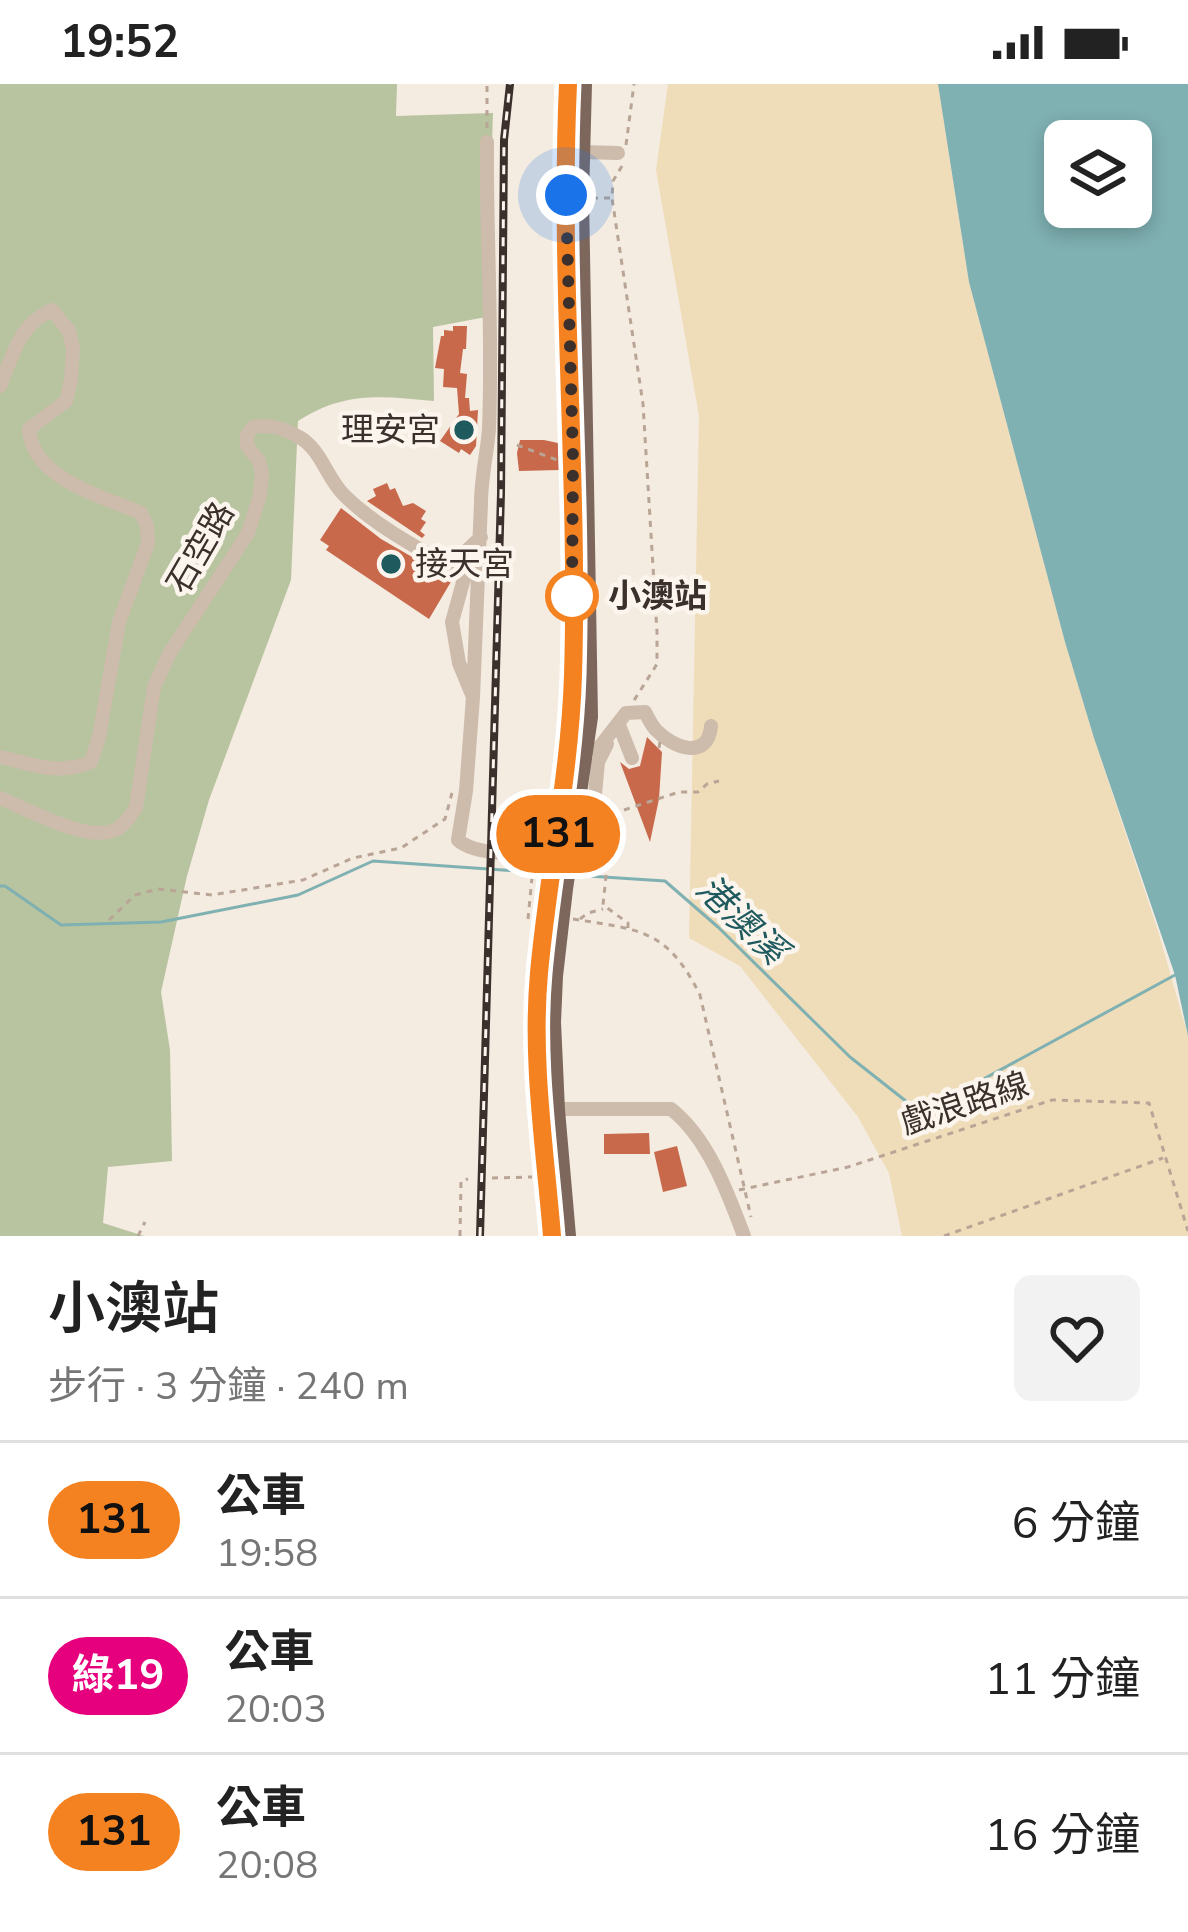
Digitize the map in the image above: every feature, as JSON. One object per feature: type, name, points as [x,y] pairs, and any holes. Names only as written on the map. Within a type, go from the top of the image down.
[{"type":"main road","points":[[568,84],[580,196]]},
{"type":"main road","points":[[564,853],[569,746],[581,673],[575,461],[584,84]]},
{"type":"main road","points":[[568,1236],[537,1043],[538,977],[548,888],[577,817],[595,750],[581,673]]},
{"type":"main road","points":[[549,1109],[552,1236]]},
{"type":"street","points":[[487,142],[489,432],[466,790],[458,840],[464,847],[498,853],[564,853]]},
{"type":"street","points":[[582,152],[618,153]]},
{"type":"street","name":"石空路","points":[[0,386],[21,335],[34,318],[52,310],[69,331],[74,349],[71,380],[66,400],[29,429],[30,444],[40,461],[58,476],[141,513],[148,543],[119,622],[91,762],[74,769],[50,770],[0,757]]},
{"type":"street","name":"石空路","points":[[0,797],[86,832],[112,832],[136,808],[154,687],[169,654],[248,533],[260,495],[260,461],[247,446],[253,428],[276,427],[302,438],[339,490],[361,511],[465,575]]},
{"type":"street","points":[[472,697],[459,663],[452,622],[465,575],[464,553],[482,536]]},
{"type":"street","points":[[577,817],[594,805],[595,750],[623,719],[645,712],[654,729],[674,744],[692,749],[710,740],[711,726]]},
{"type":"street","points":[[623,719],[632,758]]},
{"type":"street","points":[[549,1109],[671,1109],[695,1133],[744,1236]]},
{"type":"path","points":[[487,84],[487,142]]},
{"type":"path","points":[[623,719],[657,664],[643,404],[612,198],[613,181],[621,172],[634,84]]},
{"type":"path","points":[[580,196],[612,198]]},
{"type":"path","points":[[517,445],[575,461]]},
{"type":"path","points":[[110,920],[135,896],[158,889],[212,895],[303,880],[353,858],[400,848],[445,819],[456,780]]},
{"type":"path","points":[[624,809],[679,792],[698,792],[719,781]]},
{"type":"path","points":[[594,805],[610,837],[605,909]]},
{"type":"path","points":[[635,806],[637,814]]},
{"type":"path","points":[[528,919],[548,888],[534,859]]},
{"type":"path","points":[[628,928],[628,923],[605,909],[576,919],[657,938],[677,955],[700,995],[750,1213]]},
{"type":"path","name":"戲浪路線","points":[[744,1190],[848,1167],[1052,1100],[1149,1103],[1188,1231]]},
{"type":"path","points":[[944,1236],[1165,1157]]},
{"type":"path","points":[[492,1178],[548,1176]]},
{"type":"path","points":[[460,1236],[460,1181],[468,1179]]},
{"type":"path","points":[[138,1236],[145,1222]]},
{"type":"green space","points":[[0,84],[397,84],[396,116],[493,113],[486,317],[433,327],[434,401],[348,400],[298,421],[291,580],[209,800],[161,992],[170,1050],[172,1161],[108,1167],[103,1223],[144,1236],[0,1236]]},
{"type":"sand","points":[[668,84],[938,84],[969,282],[1065,642],[1188,1036],[1188,1236],[902,1236],[889,1173],[858,1117],[740,966],[689,938],[699,416],[656,170]]},
{"type":"water","points":[[938,84],[1188,84],[1188,1036],[1175,975],[1065,642],[969,282]]},
{"type":"building","points":[[453,326],[467,326],[460,373],[467,374],[465,398],[469,398],[470,411],[478,410],[476,446],[470,455],[440,441],[459,414],[457,388],[443,387],[444,369],[435,368],[441,336],[444,330],[453,331]]},
{"type":"building","points":[[520,440],[558,443],[559,470],[519,471]]},
{"type":"building","points":[[387,483],[390,490],[395,488],[403,506],[413,503],[426,511],[421,519],[426,522],[420,531],[425,535],[422,538],[367,501],[376,496],[373,489]]},
{"type":"building","name":"接天宮","points":[[341,508],[381,539],[452,580],[429,619],[326,550],[329,546],[320,540]]},
{"type":"building","points":[[647,737],[662,752],[650,842],[620,762],[629,769],[640,766]]},
{"type":"building","points":[[649,1133],[650,1154],[604,1154],[604,1134]]},
{"type":"building","points":[[677,1146],[687,1186],[663,1192],[654,1152]]},
{"type":"waterway","name":"港澳溪","points":[[0,886],[61,925],[161,922],[298,895],[373,861],[546,873]]},
{"type":"waterway","name":"港澳溪","points":[[573,875],[665,881],[850,1057],[921,1113],[1175,975]]},
{"type":"railway","points":[[480,1236],[501,493],[504,140],[510,84]]},
{"type":"bus line","name":"131","points":[[552,1236],[537,1043],[538,977],[569,746],[573,673],[568,84]]},
{"type":"place","name":"理安宮","points":[[464,430]]},
{"type":"place","name":"接天宮","points":[[391,564]]},
{"type":"place","name":"小澳站","points":[[572,596]]},
{"type":"route","points":[[566,195],[572,596]]}]
